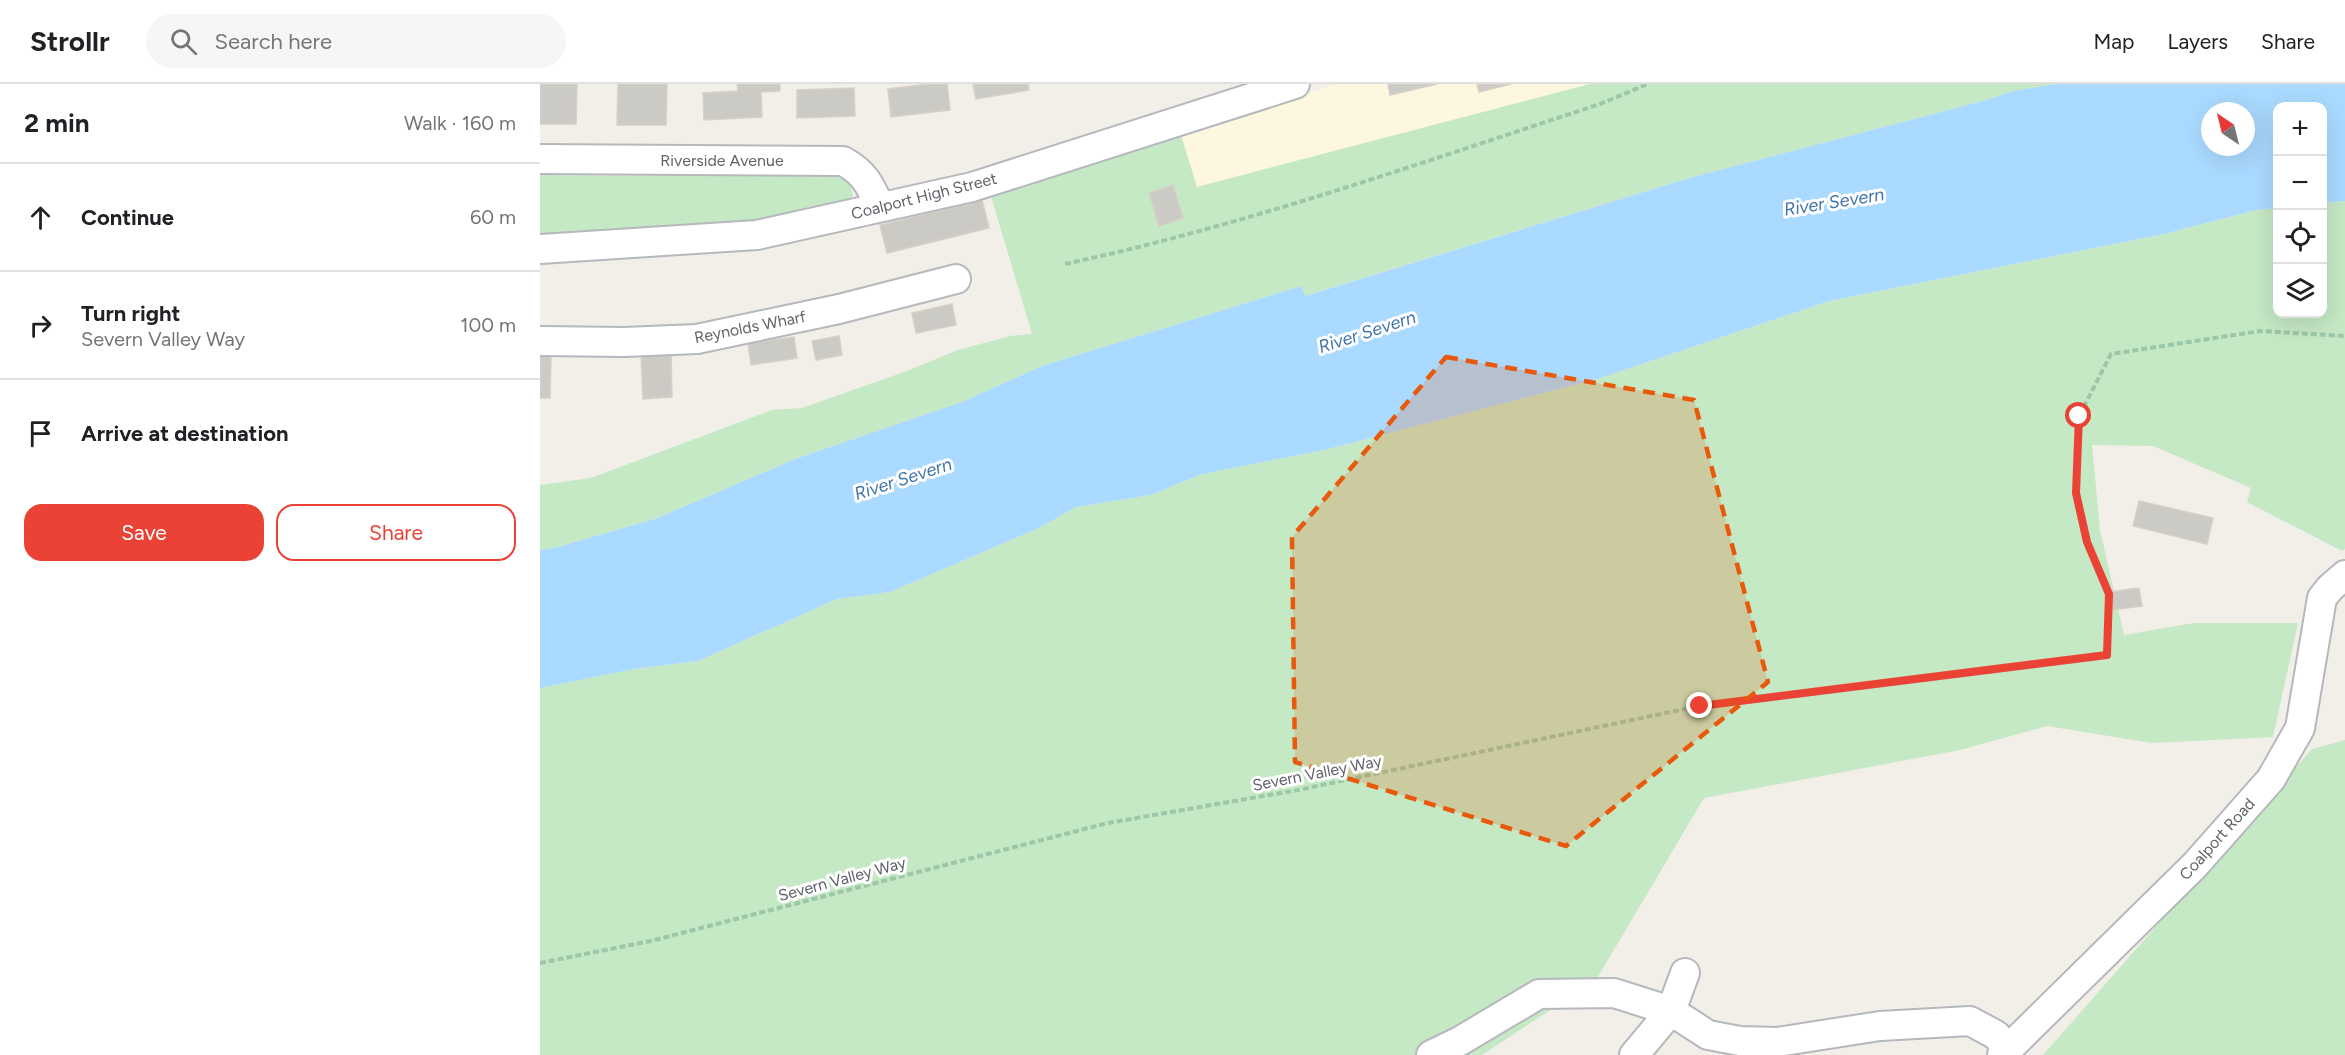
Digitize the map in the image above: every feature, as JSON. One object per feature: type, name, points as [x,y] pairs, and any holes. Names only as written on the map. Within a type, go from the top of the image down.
[{"type":"street","name":"Coalport High Street","points":[[540,249],[757,235],[972,187],[1296,84]]},
{"type":"street","name":"Riverside Avenue","points":[[540,159],[843,160],[858,169],[868,182],[880,207]]},
{"type":"street","name":"Reynolds Wharf","points":[[540,341],[624,342],[697,339],[839,309],[956,279]]},
{"type":"street","name":"Coalport Road","points":[[2005,1052],[2195,866],[2271,779],[2300,728],[2322,598],[2345,576]]},
{"type":"street","points":[[1634,1055],[1671,1011],[1685,973]]},
{"type":"street","points":[[1431,1055],[1460,1041],[1539,994],[1614,993],[1671,1011],[1708,1035],[1749,1041],[1777,1042],[1880,1026],[1970,1020],[1996,1035],[2005,1052]]},
{"type":"path","points":[[1065,264],[1126,251],[1281,209],[1600,104],[1648,84]]},
{"type":"path","name":"Severn Valley Way","points":[[540,963],[651,941],[1108,823],[1298,790],[1700,706],[2107,655],[2109,594],[2087,542],[2076,493],[2079,416],[2111,354],[2260,331],[2345,336]]},
{"type":"highlighted area","points":[[1446,357],[1694,400],[1768,682],[1566,846],[1295,762],[1292,537]]},
{"type":"shaded area","points":[[1337,84],[1590,84],[1197,187],[1180,132]]},
{"type":"green space","points":[[1590,84],[2055,84],[2014,91],[1693,177],[1304,296],[1301,286],[1042,366],[962,402],[795,459],[655,519],[540,550],[540,485],[591,478],[772,410],[802,408],[907,371],[958,350],[1010,336],[1032,334],[990,193],[1180,132],[1197,187]]},
{"type":"green space","points":[[815,171],[842,174],[850,184],[853,196],[839,205],[714,229],[540,236],[540,175],[639,176]]},
{"type":"green space","points":[[2345,201],[2345,549],[2342,551],[2247,502],[2251,488],[2153,446],[2092,445],[2100,530],[2124,635],[2194,623],[2298,623],[2273,737],[2152,743],[2047,726],[1960,750],[1704,798],[1596,980],[1482,1055],[540,1055],[540,688],[634,669],[698,661],[837,599],[890,592],[1039,528],[1076,507],[1151,495],[1202,474],[1324,450],[1597,379],[1829,301],[2164,234],[2256,210],[2273,208],[2273,318],[2327,318],[2327,203]]},
{"type":"green space","points":[[2345,740],[2345,1055],[2043,1055],[2312,749]]},
{"type":"water","name":"River Severn","points":[[2055,84],[2345,84],[2345,201],[2327,203],[2327,102],[2273,102],[2273,208],[2256,210],[2164,234],[1829,301],[1597,379],[1324,450],[1202,474],[1151,495],[1076,507],[1039,528],[890,592],[837,599],[698,661],[634,669],[540,688],[540,550],[655,519],[795,459],[962,402],[1042,366],[1301,286],[1305,296],[1693,177],[2014,91]]},
{"type":"building","points":[[540,84],[577,84],[576,124],[540,124]]},
{"type":"building","points":[[618,84],[667,84],[666,125],[617,125]]},
{"type":"building","points":[[737,84],[780,84],[780,91],[761,92],[762,117],[704,120],[703,93],[738,91]]},
{"type":"building","points":[[947,84],[950,110],[891,117],[888,89]]},
{"type":"building","points":[[973,84],[1028,84],[1029,90],[976,99]]},
{"type":"building","points":[[1388,84],[1437,84],[1390,95]]},
{"type":"building","points":[[1477,84],[1511,84],[1479,92]]},
{"type":"building","points":[[854,88],[855,116],[797,118],[797,90]]},
{"type":"building","points":[[1173,185],[1183,218],[1159,226],[1149,193]]},
{"type":"building","points":[[982,200],[989,228],[887,253],[880,225]]},
{"type":"building","points":[[952,304],[956,325],[916,333],[912,313]]},
{"type":"building","points":[[839,336],[842,355],[816,360],[812,341]]},
{"type":"building","points":[[794,337],[797,358],[751,365],[748,343]]},
{"type":"building","points":[[671,352],[672,397],[643,399],[641,353]]},
{"type":"building","points":[[540,356],[551,357],[550,398],[540,398]]},
{"type":"building","points":[[2139,501],[2213,518],[2207,544],[2133,526]]},
{"type":"building","points":[[2139,588],[2142,606],[2111,610],[2109,592]]},
{"type":"route","points":[[1700,706],[2107,655],[2109,594],[2087,542],[2076,493],[2079,416]]}]
